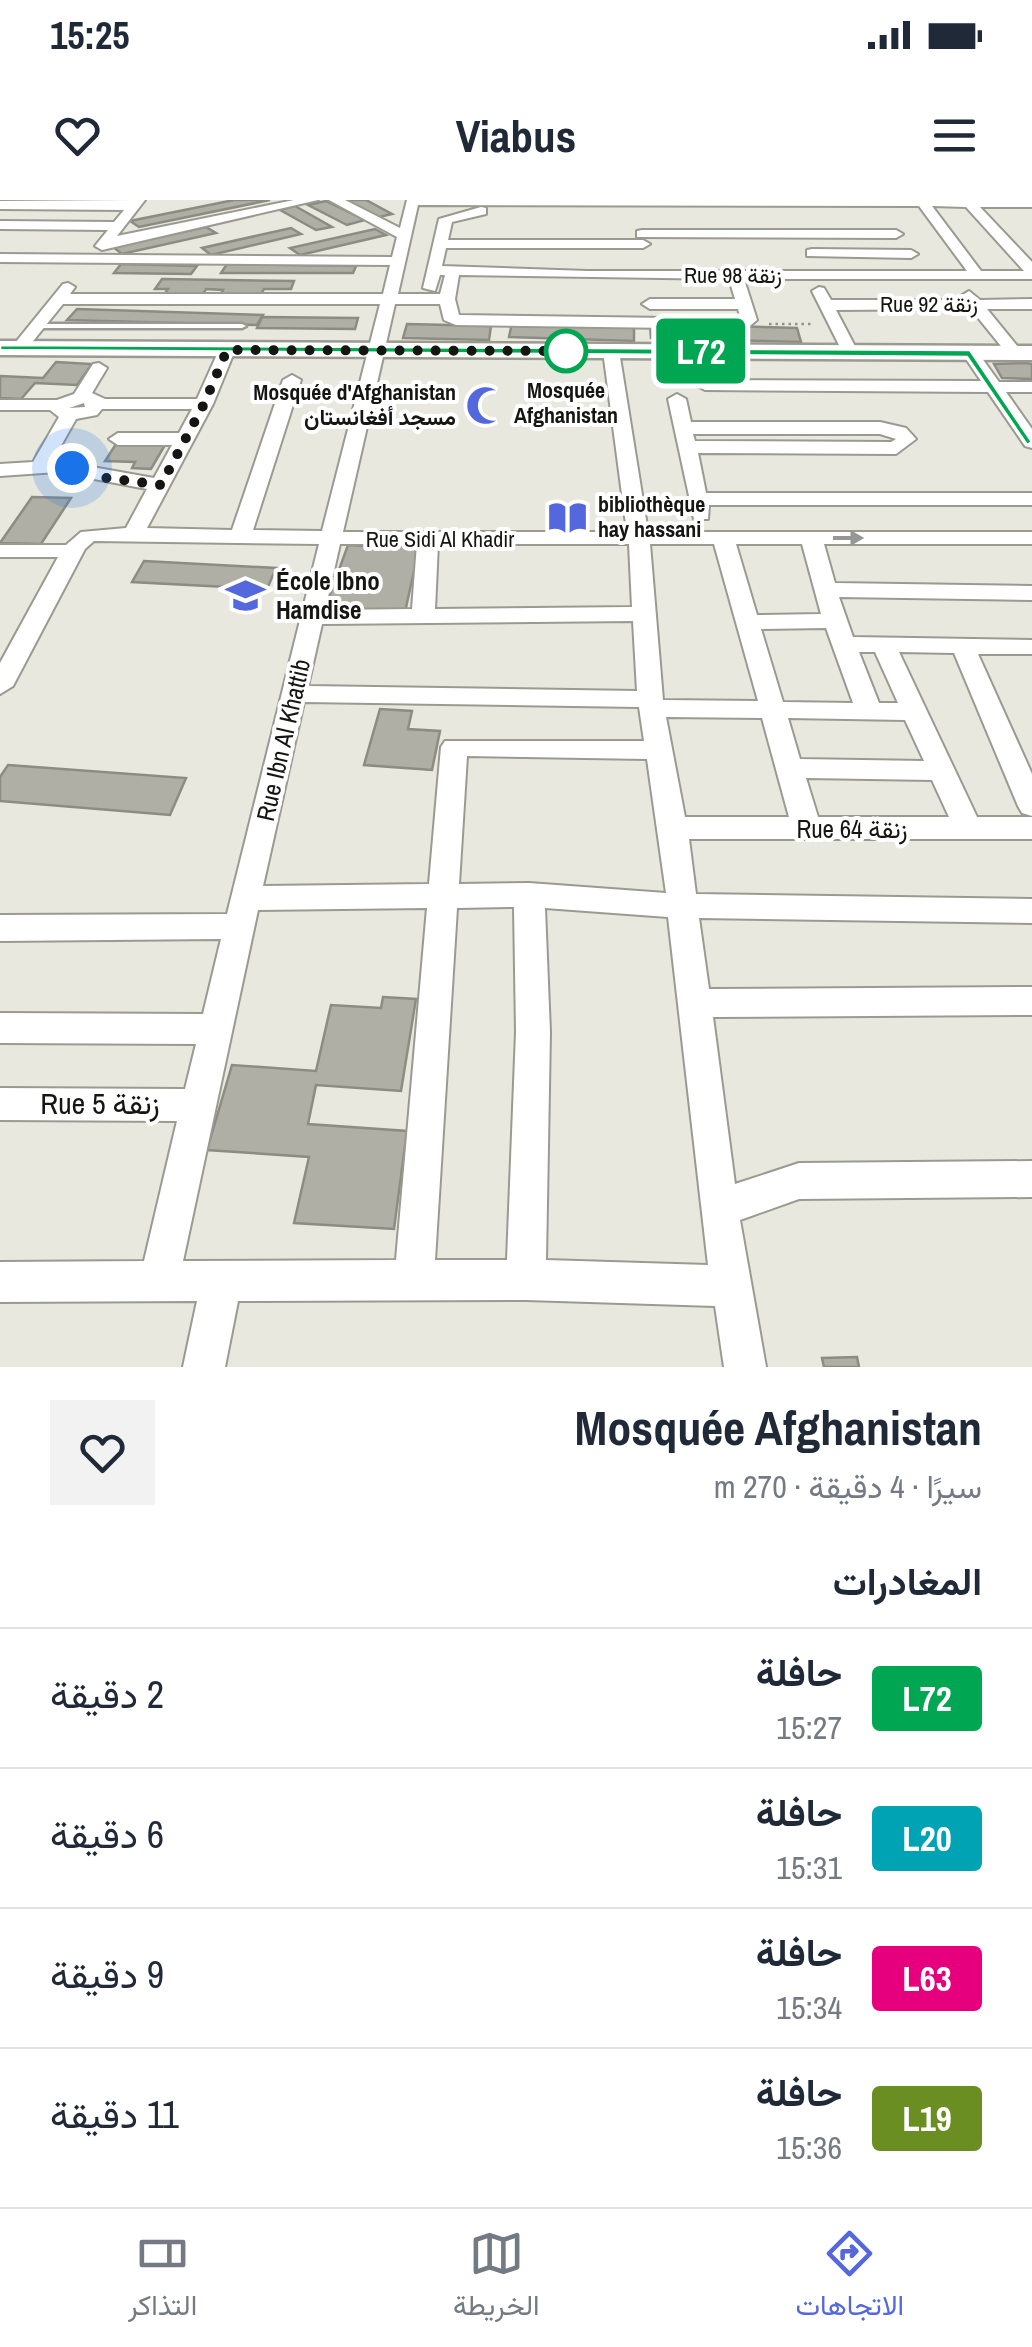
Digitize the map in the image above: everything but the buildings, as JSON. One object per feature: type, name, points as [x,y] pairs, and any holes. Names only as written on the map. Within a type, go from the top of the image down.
[{"type":"street","points":[[104,243],[312,200]]},
{"type":"street","points":[[335,200],[405,236]]},
{"type":"street","points":[[413,200],[564,200],[614,206],[702,255],[746,234],[896,234]]},
{"type":"street","name":"Rue Ibn Al Khattib","points":[[159,1281],[330,538],[379,350],[390,273],[405,236],[413,200]]},
{"type":"street","points":[[441,244],[586,244],[640,223],[656,201],[844,201],[877,209],[926,276]]},
{"type":"street","points":[[0,206],[137,203]]},
{"type":"street","points":[[9,348],[36,326],[137,203]]},
{"type":"street","points":[[704,218],[790,218],[925,205],[1032,204]]},
{"type":"street","points":[[925,205],[978,276]]},
{"type":"street","points":[[972,205],[1032,273]]},
{"type":"street","points":[[428,299],[443,226],[450,216],[464,212],[614,206]]},
{"type":"street","points":[[624,226],[672,218]]},
{"type":"street","points":[[790,218],[808,253],[826,304],[852,323],[940,322]]},
{"type":"street","points":[[640,223],[650,275]]},
{"type":"street","points":[[0,225],[118,226]]},
{"type":"street","points":[[443,226],[478,226]]},
{"type":"street","points":[[545,226],[546,244]]},
{"type":"street","points":[[746,234],[758,264]]},
{"type":"street","points":[[522,244],[523,274]]},
{"type":"street","points":[[586,244],[587,275]]},
{"type":"street","points":[[808,253],[910,254]]},
{"type":"street","name":"Rue 98 زنقة","points":[[434,270],[497,280],[523,274],[650,275],[702,255],[734,275],[758,264],[815,276],[1032,273]]},
{"type":"street","points":[[0,258],[219,261],[390,273]]},
{"type":"street","points":[[210,278],[219,261]]},
{"type":"street","points":[[453,270],[448,299],[450,317],[468,321],[616,326],[746,324],[749,320],[734,275]]},
{"type":"street","points":[[55,303],[388,304],[448,299]]},
{"type":"street","points":[[973,300],[984,323],[1023,353]]},
{"type":"street","name":"Rue 92 زنقة","points":[[826,304],[973,300],[1032,304]]},
{"type":"street","points":[[497,321],[497,303],[516,303]]},
{"type":"street","points":[[635,304],[744,304]]},
{"type":"street","points":[[850,352],[852,323]]},
{"type":"street","points":[[984,323],[1012,323]]},
{"type":"street","points":[[9,348],[379,350],[616,326],[850,352],[1023,353]]},
{"type":"street","points":[[616,326],[651,703],[673,828],[719,1208],[745,1367]]},
{"type":"street","points":[[133,534],[204,404],[227,350]]},
{"type":"street","points":[[970,353],[1032,442]]},
{"type":"street","points":[[90,400],[99,368]]},
{"type":"street","points":[[241,536],[292,380]]},
{"type":"street","points":[[705,385],[1032,387]]},
{"type":"street","points":[[677,399],[697,500],[746,622],[807,829]]},
{"type":"street","points":[[0,406],[64,410],[90,400],[204,404]]},
{"type":"street","points":[[40,465],[64,410]]},
{"type":"street","points":[[880,428],[899,432],[907,439],[896,448],[686,437],[880,428]]},
{"type":"street","points":[[118,438],[186,439]]},
{"type":"street","points":[[0,470],[40,465],[161,485]]},
{"type":"street","points":[[697,500],[1032,500]]},
{"type":"street","name":"Rue Sidi Al Khadir","points":[[0,552],[133,534],[330,538],[1032,538]]},
{"type":"street","points":[[423,617],[428,538]]},
{"type":"street","points":[[811,538],[839,633],[868,710]]},
{"type":"street","points":[[0,686],[9,653],[80,544]]},
{"type":"street","points":[[827,590],[1032,593]]},
{"type":"street","points":[[313,618],[642,614]]},
{"type":"street","points":[[746,622],[839,633],[884,645],[1032,647]]},
{"type":"street","points":[[884,645],[968,829]]},
{"type":"street","points":[[963,646],[1032,806]]},
{"type":"street","points":[[294,694],[916,712]]},
{"type":"street","points":[[414,1280],[457,698]]},
{"type":"street","points":[[454,747],[660,750]]},
{"type":"street","points":[[791,768],[944,771]]},
{"type":"street","name":"Rue 64 زنقة","points":[[673,828],[1032,828]]},
{"type":"street","points":[[0,928],[442,895],[529,895],[683,906],[1032,911]]},
{"type":"street","points":[[526,1280],[532,1032],[529,895]]},
{"type":"street","points":[[694,1003],[1032,1002]]},
{"type":"street","points":[[0,1028],[217,1030]]},
{"type":"street","name":"Rue 5 زنقة","points":[[0,1104],[200,1104]]},
{"type":"street","points":[[719,1208],[788,1185],[818,1180],[1032,1179]]},
{"type":"street","points":[[0,1282],[526,1280],[732,1286]]},
{"type":"street","points":[[204,1367],[222,1281]]},
{"type":"lane","points":[[36,326],[242,326]]},
{"type":"path","points":[[746,324],[852,323]]},
{"type":"bus line","name":"L72","points":[[0,348],[970,353],[1032,442]]},
{"type":"place","name":"Mosquée Afghanistan","points":[[566,351]]},
{"type":"place","name":"Mosquée d'Afghanistan مسجد أفغانستان","points":[[486,405]]},
{"type":"place","name":"bibliothèque hay hassani","points":[[568,517]]},
{"type":"place","name":"École Ibno Hamdise","points":[[246,595]]},
{"type":"route","points":[[72,468],[98,477],[161,485],[204,404],[227,350],[572,351],[566,351]]}]
